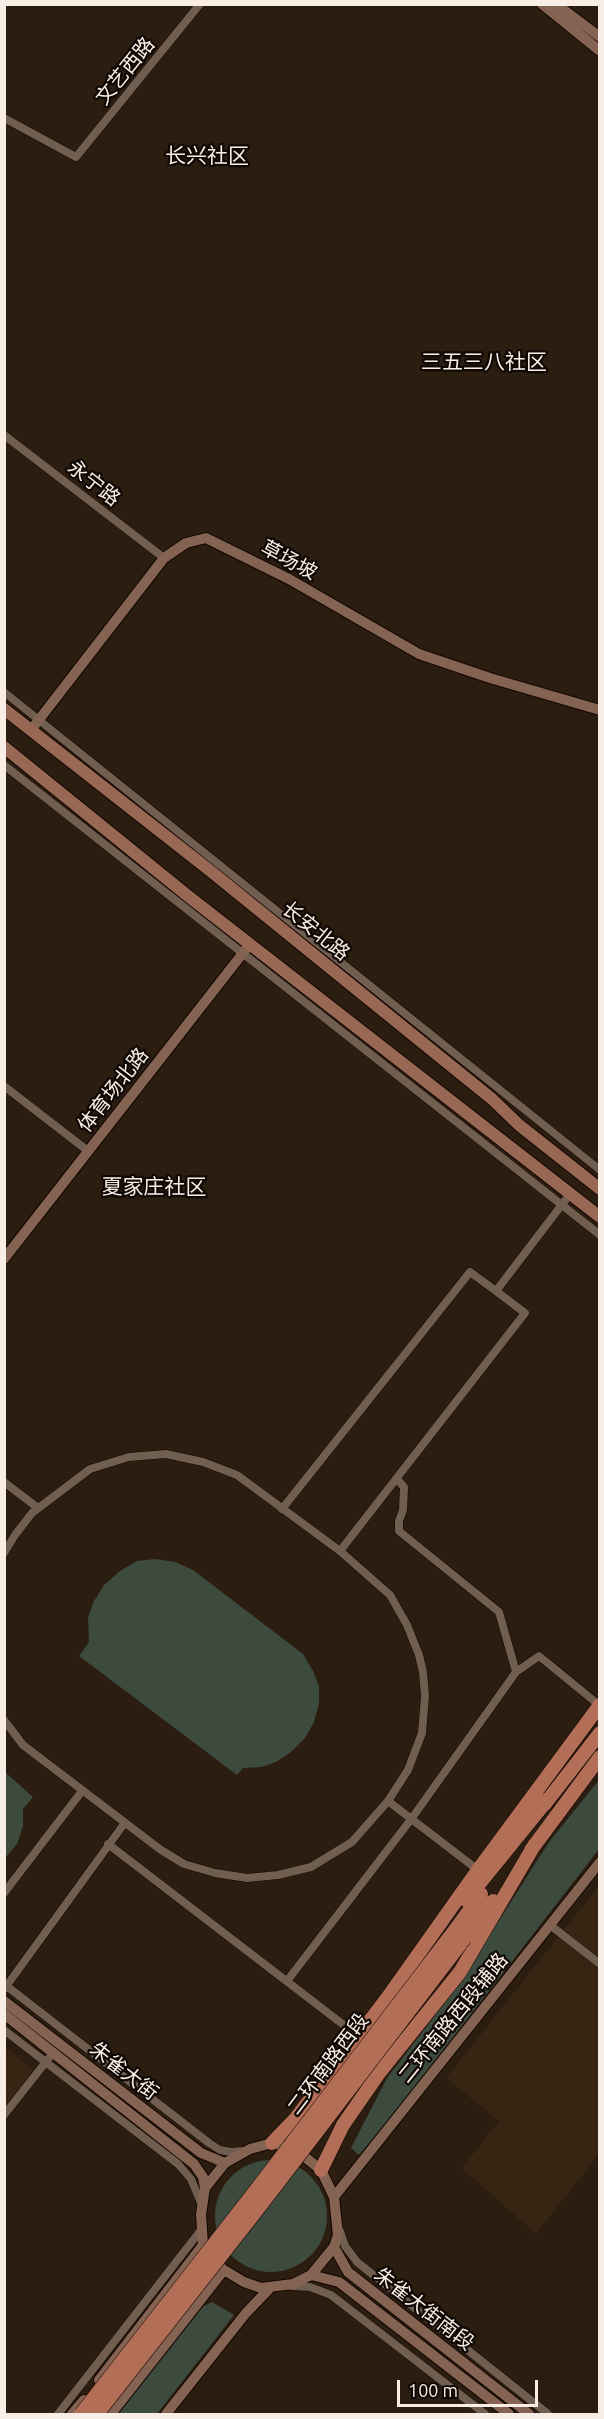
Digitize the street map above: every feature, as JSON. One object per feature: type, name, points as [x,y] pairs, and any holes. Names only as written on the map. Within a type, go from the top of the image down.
[{"type":"highway","points":[[272,2143],[296,2118],[388,1996],[599,1705]]},
{"type":"highway","name":"二环南路西段","points":[[97,2415],[264,2201],[460,1934],[548,1799],[600,1733]]},
{"type":"highway","name":"二环南路西段","points":[[81,2415],[460,1934],[536,1844],[600,1757]]},
{"type":"highway","points":[[388,1996],[548,1799]]},
{"type":"highway","points":[[321,2170],[343,2125],[379,2073],[460,1972],[536,1844]]},
{"type":"main road","points":[[542,4],[600,51]]},
{"type":"main road","points":[[556,4],[600,37]]},
{"type":"main road","name":"草场坡","points":[[31,730],[164,558],[186,543],[206,538],[289,579],[419,654],[490,678],[600,710]]},
{"type":"main road","name":"长安北路","points":[[4,709],[236,891],[600,1189]]},
{"type":"main road","points":[[4,747],[250,944],[600,1217]]},
{"type":"main road","name":"体育场北路","points":[[4,1258],[250,944]]},
{"type":"main road","name":"二环南路西段辅路","points":[[334,2197],[600,1862]]},
{"type":"main road","name":"朱雀大街","points":[[4,2001],[201,2153],[225,2163]]},
{"type":"main road","name":"朱雀大街","points":[[4,2014],[194,2164],[203,2177],[205,2188]]},
{"type":"main road","points":[[272,2143],[295,2149],[321,2170],[334,2197],[338,2235],[334,2247],[311,2275],[293,2284],[261,2288],[244,2282],[210,2258],[203,2245],[201,2207],[205,2188],[225,2163],[250,2149],[272,2143]]},
{"type":"main road","points":[[72,2415],[203,2245]]},
{"type":"main road","name":"朱雀大街南段","points":[[334,2247],[348,2272],[529,2415]]},
{"type":"main road","points":[[111,2415],[224,2270]]},
{"type":"main road","name":"朱雀大街南段","points":[[311,2275],[339,2282],[509,2415]]},
{"type":"main road","points":[[166,2415],[246,2313],[270,2288]]},
{"type":"street","name":"文艺西路","points":[[4,118],[76,158],[200,4]]},
{"type":"street","name":"永宁路","points":[[4,435],[164,558]]},
{"type":"street","points":[[4,692],[600,1170]]},
{"type":"street","points":[[4,765],[600,1235]]},
{"type":"street","points":[[4,1086],[88,1151]]},
{"type":"street","points":[[496,1292],[570,1194]]},
{"type":"street","points":[[282,1509],[470,1272],[525,1313],[340,1551]]},
{"type":"street","points":[[4,1553],[15,1534],[38,1508],[90,1469],[129,1457],[166,1454],[203,1462],[237,1475],[340,1551],[390,1595],[407,1624],[423,1672],[425,1696],[422,1733],[408,1770],[388,1801],[352,1842],[311,1867],[278,1875],[247,1878],[216,1874],[184,1864],[124,1824],[23,1745],[4,1720]]},
{"type":"street","points":[[397,1479],[404,1487],[399,1531],[499,1612],[516,1672]]},
{"type":"street","points":[[4,1482],[38,1508]]},
{"type":"street","points":[[288,1981],[412,1818],[516,1672],[539,1656],[599,1705]]},
{"type":"street","points":[[4,1893],[82,1791]]},
{"type":"street","points":[[388,1801],[478,1870]]},
{"type":"street","points":[[124,1824],[5,1986],[208,2143],[220,2150],[231,2152],[250,2149]]},
{"type":"street","points":[[108,1844],[358,2036]]},
{"type":"street","points":[[550,1925],[600,1964]]},
{"type":"street","points":[[4,2030],[178,2164],[186,2172],[196,2190],[201,2207]]},
{"type":"street","points":[[4,2115],[54,2053]]},
{"type":"street","points":[[337,2221],[345,2246],[357,2262],[548,2415]]},
{"type":"street","points":[[58,2415],[201,2230]]},
{"type":"street","points":[[285,2286],[310,2287],[331,2295],[485,2415]]},
{"type":"shaded area","points":[[599,1886],[599,2154],[536,2234],[462,2168],[499,2121],[446,2078]]},
{"type":"shaded area","points":[[5,2047],[34,2070],[5,2107]]},
{"type":"green space","points":[[155,1559],[175,1562],[193,1570],[303,1654],[319,1686],[319,1703],[314,1722],[305,1738],[291,1752],[276,1762],[261,1767],[243,1768],[237,1775],[79,1656],[89,1642],[88,1617],[104,1585],[120,1571],[137,1561]]},
{"type":"green space","points":[[5,1772],[33,1797],[23,1809],[23,1826],[17,1844],[5,1858]]},
{"type":"green space","points":[[599,1780],[599,1849],[390,2119],[359,2155],[351,2148],[387,2078],[456,1988],[549,1842]]},
{"type":"green space","points":[[271,2160],[292,2165],[310,2177],[322,2195],[327,2216],[322,2237],[310,2255],[292,2267],[271,2272],[250,2267],[232,2255],[220,2237],[215,2216],[220,2195],[232,2177],[250,2165]]},
{"type":"green space","points":[[212,2302],[234,2315],[157,2414],[115,2414],[198,2309]]},
{"type":"district","name":"长兴社区","points":[[207,156]]},
{"type":"district","name":"三五三八社区","points":[[484,362]]},
{"type":"district","name":"夏家庄社区","points":[[154,1187]]}]
